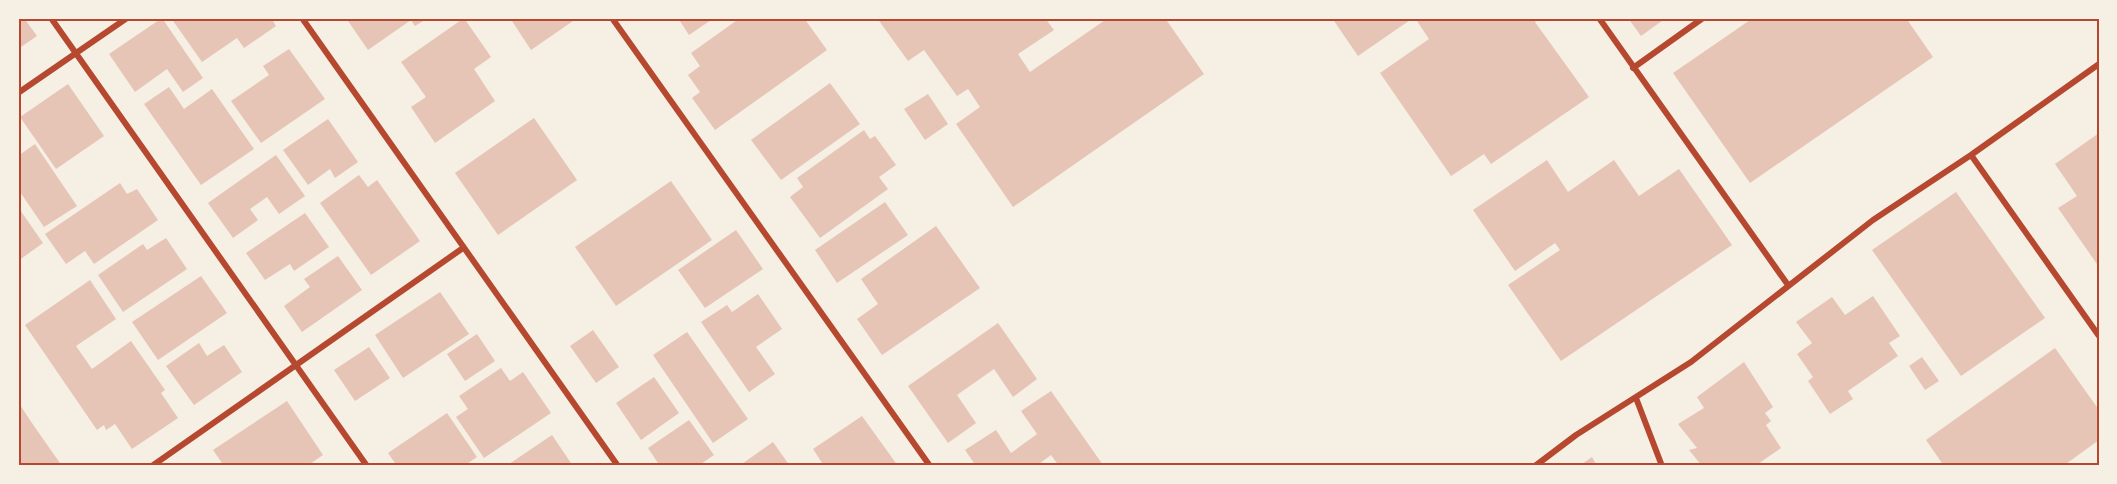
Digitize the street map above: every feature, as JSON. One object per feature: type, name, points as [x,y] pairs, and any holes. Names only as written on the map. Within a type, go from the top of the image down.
[{"type":"street","points":[[51,18],[367,466]]},
{"type":"street","points":[[18,93],[127,18]]},
{"type":"street","points":[[302,18],[618,466]]},
{"type":"street","points":[[612,18],[930,466]]},
{"type":"street","points":[[1599,18],[1788,285]]},
{"type":"street","points":[[1633,68],[1703,18]]},
{"type":"street","points":[[1535,466],[1576,435],[1691,362],[1873,220],[2099,64]]},
{"type":"street","points":[[1971,154],[2099,336]]},
{"type":"street","points":[[152,466],[463,248]]},
{"type":"street","points":[[1636,398],[1662,466]]},
{"type":"building","points":[[18,18],[24,18],[37,36],[18,49]]},
{"type":"building","points":[[162,18],[203,78],[183,92],[167,69],[135,92],[109,54]]},
{"type":"building","points":[[171,18],[271,18],[276,26],[244,48],[237,38],[202,62]]},
{"type":"building","points":[[346,18],[428,18],[415,26],[411,20],[368,50]]},
{"type":"building","points":[[464,18],[491,57],[474,69],[495,101],[435,143],[411,107],[426,97],[401,62]]},
{"type":"building","points":[[510,18],[571,18],[573,21],[531,50]]},
{"type":"building","points":[[678,18],[714,18],[689,35]]},
{"type":"building","points":[[740,18],[804,18],[827,50],[715,130],[692,98],[700,92],[688,75],[700,66],[691,53]]},
{"type":"building","points":[[877,18],[1045,18],[1054,30],[1018,54],[1030,72],[1108,18],[1165,18],[1204,74],[1013,207],[956,124],[980,107],[968,89],[957,96],[924,50],[908,61]]},
{"type":"building","points":[[1332,18],[1413,18],[1358,56]]},
{"type":"building","points":[[1415,18],[1540,18],[1535,22],[1589,97],[1491,164],[1484,154],[1451,176],[1380,73],[1429,39]]},
{"type":"building","points":[[1628,18],[1666,18],[1641,36]]},
{"type":"building","points":[[1753,18],[1906,18],[1933,57],[1750,183],[1673,73]]},
{"type":"building","points":[[289,49],[325,99],[261,143],[231,101],[269,75],[263,66]]},
{"type":"building","points":[[830,83],[860,124],[781,180],[751,140]]},
{"type":"building","points":[[68,84],[104,136],[56,169],[20,117]]},
{"type":"building","points":[[169,87],[184,109],[212,89],[254,149],[201,185],[144,104]]},
{"type":"building","points":[[928,94],[948,124],[925,140],[904,109]]},
{"type":"building","points":[[534,118],[577,180],[498,235],[455,173]]},
{"type":"building","points":[[328,119],[358,162],[335,178],[330,169],[308,185],[283,150]]},
{"type":"building","points":[[864,130],[870,139],[875,136],[896,165],[879,177],[888,189],[820,238],[790,197],[803,187],[797,178]]},
{"type":"building","points":[[2099,133],[2099,267],[2058,208],[2077,196],[2055,164]]},
{"type":"building","points":[[35,144],[77,206],[44,227],[18,189],[18,156]]},
{"type":"building","points":[[276,155],[305,196],[279,214],[267,197],[250,209],[258,220],[233,238],[208,203]]},
{"type":"building","points":[[1547,160],[1568,192],[1614,160],[1639,196],[1679,169],[1732,245],[1561,361],[1508,285],[1560,250],[1555,243],[1515,271],[1473,210]]},
{"type":"building","points":[[359,175],[368,187],[377,180],[420,241],[371,275],[320,203]]},
{"type":"building","points":[[671,181],[712,240],[616,306],[575,247]]},
{"type":"building","points":[[120,183],[127,194],[137,189],[158,220],[94,264],[85,251],[66,264],[45,234]]},
{"type":"building","points":[[1956,192],[2045,318],[1961,376],[1872,250]]},
{"type":"building","points":[[885,202],[908,235],[837,283],[815,250]]},
{"type":"building","points":[[18,207],[43,243],[18,261]]},
{"type":"building","points":[[305,213],[329,247],[294,271],[290,264],[265,280],[246,253]]},
{"type":"building","points":[[936,226],[980,288],[882,355],[857,319],[878,304],[861,279]]},
{"type":"building","points":[[736,230],[763,269],[705,308],[678,270]]},
{"type":"building","points":[[166,238],[187,269],[123,312],[98,275],[143,244],[147,250]]},
{"type":"building","points":[[338,256],[362,290],[302,332],[284,306],[310,287],[304,279]]},
{"type":"building","points":[[201,276],[227,313],[158,360],[132,322]]},
{"type":"building","points":[[90,280],[116,319],[76,346],[92,369],[131,341],[165,390],[161,393],[178,418],[132,449],[115,424],[106,430],[104,425],[97,430],[25,325]]},
{"type":"building","points":[[440,292],[469,334],[403,378],[375,335]]},
{"type":"building","points":[[758,294],[782,329],[756,347],[775,374],[749,392],[701,322],[727,305],[732,312]]},
{"type":"building","points":[[1873,296],[1900,336],[1889,343],[1898,356],[1848,391],[1853,399],[1830,414],[1808,381],[1813,377],[1797,354],[1812,343],[1796,322],[1832,297],[1845,315]]},
{"type":"building","points":[[998,323],[1037,379],[1013,397],[994,369],[957,395],[976,423],[948,443],[908,386]]},
{"type":"building","points":[[593,330],[619,367],[596,383],[570,346]]},
{"type":"building","points":[[687,332],[748,419],[713,443],[653,355]]},
{"type":"building","points":[[477,334],[495,361],[465,381],[447,354]]},
{"type":"building","points":[[199,343],[207,356],[224,345],[242,372],[194,405],[166,366]]},
{"type":"building","points":[[369,347],[390,378],[355,401],[334,370]]},
{"type":"building","points":[[2055,348],[2099,410],[2099,440],[2063,466],[1944,466],[1926,440]]},
{"type":"building","points":[[1922,357],[1939,381],[1925,390],[1909,366]]},
{"type":"building","points":[[1744,362],[1773,407],[1765,413],[1771,421],[1766,425],[1781,448],[1755,466],[1702,466],[1689,450],[1697,448],[1678,424],[1704,408],[1697,397]]},
{"type":"building","points":[[501,368],[510,381],[523,372],[551,413],[484,458],[456,417],[468,409],[459,396]]},
{"type":"building","points":[[654,377],[679,413],[641,440],[616,403]]},
{"type":"building","points":[[1051,391],[1103,465],[1059,466],[1051,455],[1036,466],[976,466],[965,450],[996,430],[1011,453],[1037,434],[1021,411]]},
{"type":"building","points":[[287,401],[323,455],[307,466],[224,466],[213,450]]},
{"type":"building","points":[[18,402],[34,426],[62,466],[18,466]]},
{"type":"building","points":[[447,413],[477,457],[464,466],[397,466],[388,453]]},
{"type":"building","points":[[862,416],[898,466],[824,466],[813,449]]},
{"type":"building","points":[[689,420],[714,455],[698,466],[660,466],[648,448]]},
{"type":"building","points":[[552,435],[573,466],[506,466]]},
{"type":"building","points":[[773,442],[790,466],[739,466]]},
{"type":"building","points":[[1592,457],[1597,466],[1579,466]]}]
